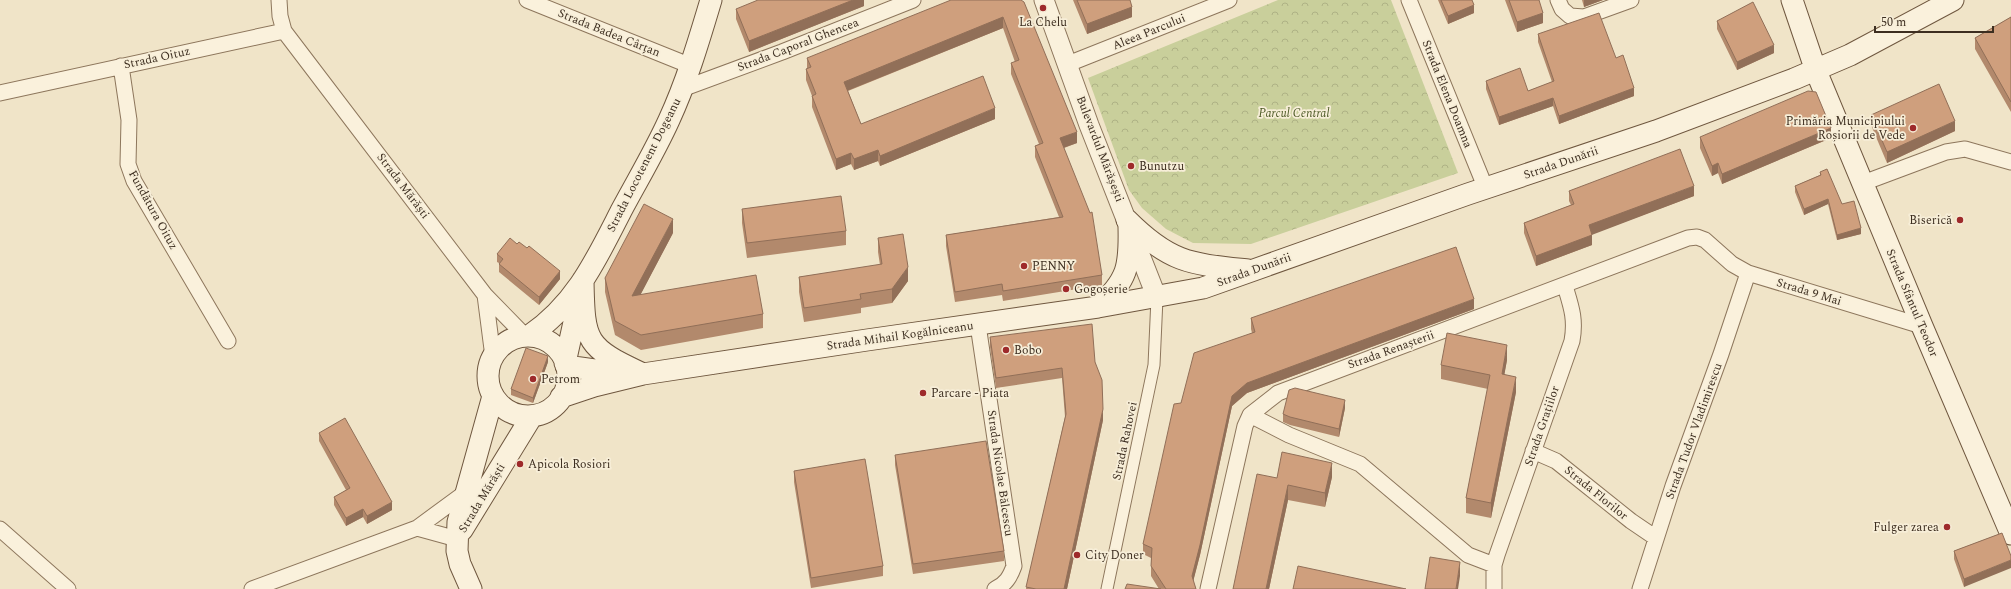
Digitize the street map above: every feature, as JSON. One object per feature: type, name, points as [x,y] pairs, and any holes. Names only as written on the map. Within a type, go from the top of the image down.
[{"type":"main road","name":"Strada Locotenent Dogeanu","points":[[528,336],[554,317],[566,305],[584,280],[669,120],[691,66],[711,0]]},
{"type":"main road","name":"Strada Sfântul Teodor","points":[[1792,0],[1816,71],[1922,326],[2011,534]]},
{"type":"main road","name":"Strada Dunării","points":[[1157,298],[1203,288],[1486,188],[1668,127],[1816,71],[1864,48],[1953,0]]},
{"type":"main road","points":[[1128,223],[1144,237],[1173,256],[1194,264],[1252,270]]},
{"type":"main road","points":[[1098,307],[1115,291],[1126,273],[1129,259],[1128,223]]},
{"type":"main road","name":"Strada Locotenent Dogeanu","points":[[565,364],[584,280]]},
{"type":"main road","points":[[584,280],[584,320],[587,333],[595,346],[604,355],[644,374]]},
{"type":"main road","name":"Strada Mihail Kogălniceanu","points":[[561,398],[594,386],[644,374],[1157,298]]},
{"type":"main road","points":[[528,336],[541,339],[551,344],[560,352],[568,375],[566,386],[561,398],[548,410],[532,416],[520,416],[510,412],[500,405],[493,396],[488,384],[488,370],[493,357],[499,348],[508,341],[518,337],[528,336]]},
{"type":"main road","name":"Strada Mihail Kogălniceanu","points":[[565,364],[614,374],[644,374]]},
{"type":"main road","name":"Strada Mărăști","points":[[471,589],[460,564],[457,539],[459,517],[493,396]]},
{"type":"main road","name":"Strada Mărăști","points":[[457,539],[532,416]]},
{"type":"street","points":[[279,0],[280,16],[284,31]]},
{"type":"street","name":"Strada Badea Cârțan","points":[[527,0],[691,66]]},
{"type":"street","name":"Strada Caporal Ghencea","points":[[682,89],[782,52],[913,0]]},
{"type":"street","name":"Bulevardul Mărășești","points":[[1044,0],[1089,125],[1157,298]]},
{"type":"street","name":"Aleea Parcului","points":[[1068,64],[1229,0]]},
{"type":"street","name":"Strada Elena Doamna","points":[[1409,0],[1486,188]]},
{"type":"street","points":[[1558,0],[1562,9],[1570,16],[1584,17],[1632,0]]},
{"type":"street","name":"Strada Oituz","points":[[0,93],[284,31]]},
{"type":"street","name":"Strada Mărăști","points":[[284,31],[485,295],[528,336]]},
{"type":"street","name":"Fundătura Oituz","points":[[122,66],[129,120],[128,164],[134,181],[228,341]]},
{"type":"street","points":[[1863,183],[1946,152],[1966,149],[2011,162]]},
{"type":"street","name":"Strada Renașterii","points":[[1208,589],[1240,439],[1250,415],[1278,393],[1565,286],[1688,238],[1697,237],[1705,240]]},
{"type":"street","name":"Strada 9 Mai","points":[[1705,240],[1732,264],[1748,273],[1922,326]]},
{"type":"street","name":"Strada Tudor Vladimirescu","points":[[1640,589],[1656,538],[1748,273]]},
{"type":"street","name":"Strada Grațiilor","points":[[1494,589],[1494,565],[1572,341],[1574,325],[1572,309],[1565,286]]},
{"type":"street","points":[[485,295],[493,357]]},
{"type":"street","name":"Strada Rahovei","points":[[1106,589],[1154,365],[1157,298]]},
{"type":"street","name":"Strada Nicolae Bălcescu","points":[[978,325],[1014,566],[1011,576],[1006,582],[995,589]]},
{"type":"street","points":[[1250,415],[1289,435],[1360,464],[1468,554],[1494,565]]},
{"type":"street","name":"Strada Florilor","points":[[1533,451],[1556,461],[1631,521],[1656,538]]},
{"type":"street","points":[[252,589],[417,528],[466,492]]},
{"type":"street","points":[[417,528],[457,539]]},
{"type":"street","points":[[0,529],[68,589]]},
{"type":"green space","name":"Parcul Central","points":[[1278,0],[1391,0],[1458,173],[1251,244],[1193,243],[1166,229],[1142,208],[1129,190],[1088,78]]},
{"type":"building","points":[[758,0],[853,0],[749,41],[736,9]]},
{"type":"building","points":[[951,0],[1021,0],[1024,2],[1077,132],[1060,138],[1090,213],[1092,212],[1102,275],[1003,291],[1002,284],[955,292],[946,235],[1063,217],[1035,146],[1043,143],[1011,63],[1019,60],[1003,17],[844,82],[861,124],[983,76],[995,108],[880,156],[878,150],[854,159],[851,153],[836,159],[812,96],[816,94],[806,69],[811,67],[807,58]]},
{"type":"building","points":[[1077,0],[1130,0],[1132,7],[1087,24]]},
{"type":"building","points":[[1441,0],[1472,0],[1474,5],[1448,16]]},
{"type":"building","points":[[1509,0],[1539,0],[1543,13],[1517,22]]},
{"type":"building","points":[[1753,2],[1774,45],[1737,62],[1717,21]]},
{"type":"building","points":[[1599,13],[1616,58],[1623,55],[1634,88],[1559,116],[1553,98],[1499,117],[1486,81],[1520,68],[1528,91],[1554,81],[1538,34]]},
{"type":"building","points":[[2011,17],[2011,102],[1975,38]]},
{"type":"building","name":"Primăria Municipiului Roșiorii de Vede","points":[[1939,84],[1955,121],[1887,152],[1871,115]]},
{"type":"building","points":[[1808,91],[1816,92],[1831,128],[1722,174],[1718,163],[1712,166],[1700,137]]},
{"type":"building","points":[[1680,149],[1694,186],[1589,225],[1592,235],[1536,256],[1524,223],[1574,204],[1569,191]]},
{"type":"building","points":[[1827,169],[1842,204],[1854,201],[1861,228],[1837,235],[1828,199],[1804,209],[1795,186],[1821,175],[1820,172]]},
{"type":"building","points":[[841,196],[846,231],[747,243],[742,209]]},
{"type":"building","points":[[644,204],[673,219],[632,296],[756,275],[763,314],[641,335],[615,321],[605,278]]},
{"type":"building","points":[[903,234],[908,267],[892,289],[860,294],[861,299],[804,308],[799,277],[882,264],[878,238]]},
{"type":"building","points":[[510,238],[517,244],[519,242],[527,248],[529,246],[560,271],[539,297],[499,264],[503,259],[497,254]]},
{"type":"building","points":[[1456,247],[1474,299],[1247,383],[1232,396],[1192,576],[1196,589],[1166,589],[1151,566],[1152,548],[1143,544],[1174,404],[1181,403],[1194,353],[1255,332],[1251,318]]},
{"type":"building","points":[[1092,324],[1095,362],[1102,380],[1103,409],[1064,589],[1036,589],[1026,587],[1066,414],[1062,368],[996,378],[990,337]]},
{"type":"building","points":[[1447,333],[1507,345],[1502,374],[1516,377],[1491,503],[1466,498],[1490,375],[1441,365]]},
{"type":"building","points":[[526,348],[548,356],[533,398],[511,389]]},
{"type":"building","points":[[1295,388],[1345,400],[1339,429],[1283,414],[1289,390]]},
{"type":"building","points":[[345,418],[392,502],[367,516],[363,509],[346,518],[334,497],[350,488],[319,433]]},
{"type":"building","points":[[986,441],[1004,551],[913,564],[895,455]]},
{"type":"building","points":[[1282,452],[1332,463],[1325,493],[1288,485],[1266,589],[1233,589],[1257,474],[1277,478]]},
{"type":"building","points":[[865,459],[883,566],[811,578],[794,471]]},
{"type":"building","points":[[2002,533],[2011,556],[2011,560],[1964,579],[1954,551]]},
{"type":"building","points":[[1430,557],[1460,562],[1456,589],[1425,589]]},
{"type":"building","points":[[1298,566],[1406,589],[1293,589]]},
{"type":"building","points":[[1127,584],[1161,589],[1125,589]]},
{"type":"place","name":"La Chelu","points":[[1043,8]]},
{"type":"place","name":"Primăria Municipiului Roșiorii de Vede","points":[[1913,128]]},
{"type":"place","name":"Bunutzu","points":[[1131,166]]},
{"type":"place","name":"Biserică","points":[[1960,220]]},
{"type":"place","name":"PENNY","points":[[1024,266]]},
{"type":"place","name":"Gogoșerie","points":[[1066,289]]},
{"type":"place","name":"Bobo","points":[[1006,350]]},
{"type":"place","name":"Petrom","points":[[533,379]]},
{"type":"place","name":"Parcare - Piata","points":[[923,393]]},
{"type":"place","name":"Apicola Rosiori","points":[[520,464]]},
{"type":"place","name":"Fulger zarea","points":[[1947,527]]},
{"type":"place","name":"City Doner","points":[[1077,555]]}]
